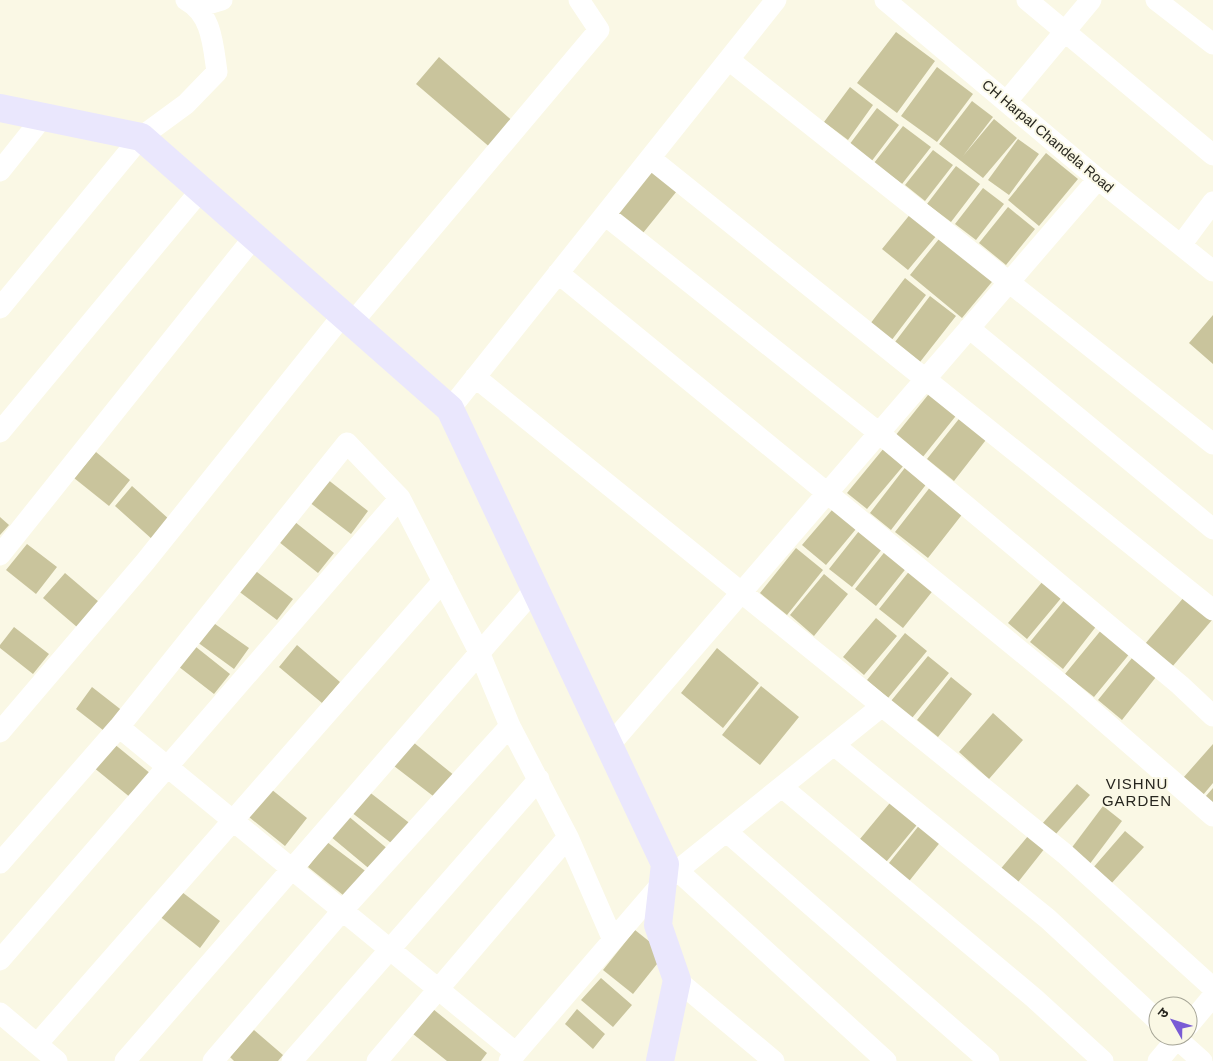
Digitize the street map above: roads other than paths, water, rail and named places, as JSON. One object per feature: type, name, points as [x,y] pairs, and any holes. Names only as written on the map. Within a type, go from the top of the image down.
[{"type":"street","points":[[0,308],[141,137],[186,104],[217,72],[212,34],[192,3],[222,0]]},
{"type":"street","points":[[0,732],[348,319],[599,30],[579,0]]},
{"type":"street","points":[[450,409],[776,0]]},
{"type":"street","name":"CH Harpal Chandela Road","points":[[885,0],[1008,101],[1098,179],[1213,271]]},
{"type":"street","points":[[1027,0],[1213,155]]},
{"type":"street","points":[[1008,101],[1091,0]]},
{"type":"street","points":[[1156,0],[1213,44]]},
{"type":"street","points":[[729,60],[1010,281],[1213,444]]},
{"type":"street","points":[[0,108],[141,137],[450,409],[670,877],[886,1061]]},
{"type":"street","points":[[0,171],[43,117]]},
{"type":"street","points":[[650,158],[1213,610]]},
{"type":"street","points":[[609,746],[1098,179]]},
{"type":"street","points":[[0,432],[201,190]]},
{"type":"street","points":[[1181,245],[1213,202]]},
{"type":"street","points":[[605,215],[879,433],[1180,685],[1213,716]]},
{"type":"street","points":[[0,555],[254,237]]},
{"type":"street","points":[[558,273],[1061,684],[1213,816]]},
{"type":"street","points":[[969,328],[1213,529]]},
{"type":"street","points":[[475,377],[1065,854],[1213,988]]},
{"type":"street","points":[[0,863],[119,727],[347,443],[400,498],[479,652],[510,726],[568,837],[614,940]]},
{"type":"street","points":[[0,960],[400,498]]},
{"type":"street","points":[[0,1013],[42,1053],[232,821],[443,581]]},
{"type":"street","points":[[125,1061],[535,589]]},
{"type":"street","points":[[119,727],[438,990],[512,1057],[670,877],[882,706]]},
{"type":"street","points":[[213,1061],[342,911],[510,726]]},
{"type":"street","points":[[834,745],[1048,920],[1148,1012]]},
{"type":"street","points":[[292,1061],[388,949],[539,779]]},
{"type":"street","points":[[782,787],[1034,998],[1103,1061]]},
{"type":"street","points":[[727,832],[989,1061]]},
{"type":"street","points":[[377,1061],[568,837]]},
{"type":"street","points":[[670,877],[658,926],[678,980],[774,1061]]},
{"type":"street","points":[[660,1061],[678,980]]},
{"type":"street","points":[[1198,1013],[1213,996]]},
{"type":"street","points":[[1158,1061],[1170,1046]]},
{"type":"street","points":[[1190,1046],[1202,1061]]},
{"type":"district","name":"VISHNU GARDEN","points":[[1137,792]]}]
